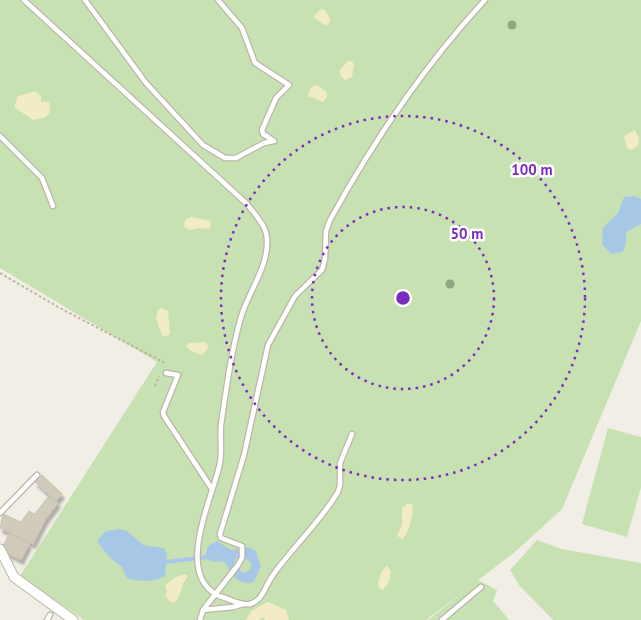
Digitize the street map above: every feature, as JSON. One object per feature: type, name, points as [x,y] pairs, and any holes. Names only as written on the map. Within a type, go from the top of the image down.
[{"type":"street","points":[[0,549],[14,577],[73,620]]},
{"type":"lane","points":[[24,0],[247,204],[267,230],[268,245],[263,263],[241,317],[221,427],[220,462],[201,524],[200,576],[205,586],[215,595],[243,604],[251,604],[260,598],[273,574],[332,501],[340,485],[342,456],[352,434]]},
{"type":"lane","points":[[85,0],[150,87],[203,145],[225,158],[236,158],[274,141],[263,134],[262,130],[276,98],[288,86],[255,63],[242,28],[218,0]]},
{"type":"lane","points":[[200,620],[203,610],[242,558],[242,546],[222,538],[220,534],[244,455],[268,345],[295,296],[322,270],[325,259],[326,231],[330,220],[383,128],[422,73],[485,0]]},
{"type":"lane","points":[[0,136],[42,178],[53,206]]},
{"type":"lane","points":[[166,373],[178,375],[163,412],[164,416],[212,489]]},
{"type":"lane","points":[[0,513],[37,475]]},
{"type":"lane","points":[[442,620],[481,588]]},
{"type":"lane","points":[[203,610],[234,607],[243,604]]},
{"type":"path","points":[[0,273],[58,307],[165,363],[154,386]]},
{"type":"green space","points":[[0,0],[641,0],[641,321],[562,509],[515,552],[478,580],[497,590],[493,601],[509,620],[428,620],[470,587],[426,620],[84,620],[20,576],[157,362],[0,268]]},
{"type":"green space","points":[[608,428],[641,437],[641,487],[627,537],[582,524]]},
{"type":"green space","points":[[537,540],[561,549],[641,563],[641,620],[553,620],[519,585],[510,570]]},
{"type":"sand","points":[[321,9],[325,10],[331,21],[326,26],[313,17]]},
{"type":"sand","points":[[348,61],[352,61],[354,65],[352,77],[345,80],[340,75],[340,70]]},
{"type":"sand","points":[[316,85],[327,92],[327,97],[323,102],[308,96],[311,88]]},
{"type":"sand","points":[[35,91],[41,96],[41,102],[49,102],[50,112],[46,117],[33,120],[14,107],[18,96]]},
{"type":"sand","points":[[635,130],[639,138],[638,145],[632,150],[627,148],[624,136]]},
{"type":"sand","points":[[191,217],[211,221],[210,229],[190,230],[185,228],[186,219]]},
{"type":"sand","points":[[161,308],[168,311],[170,334],[165,337],[162,335],[156,318],[158,310]]},
{"type":"sand","points":[[205,342],[209,347],[202,355],[191,351],[186,346],[189,343]]},
{"type":"sand","points":[[407,504],[412,504],[412,517],[403,539],[397,536],[402,524],[402,508]]},
{"type":"sand","points":[[387,566],[391,571],[390,576],[388,584],[382,590],[378,586],[379,580],[381,572]]},
{"type":"sand","points":[[185,574],[188,576],[177,599],[175,602],[170,602],[165,595],[167,591],[165,586],[174,578]]},
{"type":"sand","points":[[268,602],[286,610],[289,620],[265,620],[263,617],[258,620],[246,620],[251,611]]},
{"type":"water","points":[[634,196],[641,199],[641,224],[626,232],[626,245],[622,252],[611,254],[602,244],[603,228],[618,213],[624,197]]},
{"type":"water","points":[[120,529],[127,531],[143,545],[164,548],[167,555],[165,576],[146,581],[127,578],[122,567],[108,556],[97,541],[106,531]]},
{"type":"water","points":[[217,541],[231,550],[249,547],[256,551],[261,566],[254,582],[244,583],[233,576],[226,563],[212,562],[207,559],[205,556],[208,546]],"holes":[[[244,557],[252,564],[250,570],[243,573],[234,563],[236,558]]]},
{"type":"building","points":[[42,475],[62,494],[56,501],[35,482]]},
{"type":"building","points":[[48,497],[58,503],[45,520],[33,544],[0,528],[3,514],[21,522],[29,511],[35,514]]},
{"type":"building","points":[[9,534],[29,544],[21,560],[1,550]]},
{"type":"waterway","points":[[165,562],[208,557]]}]
